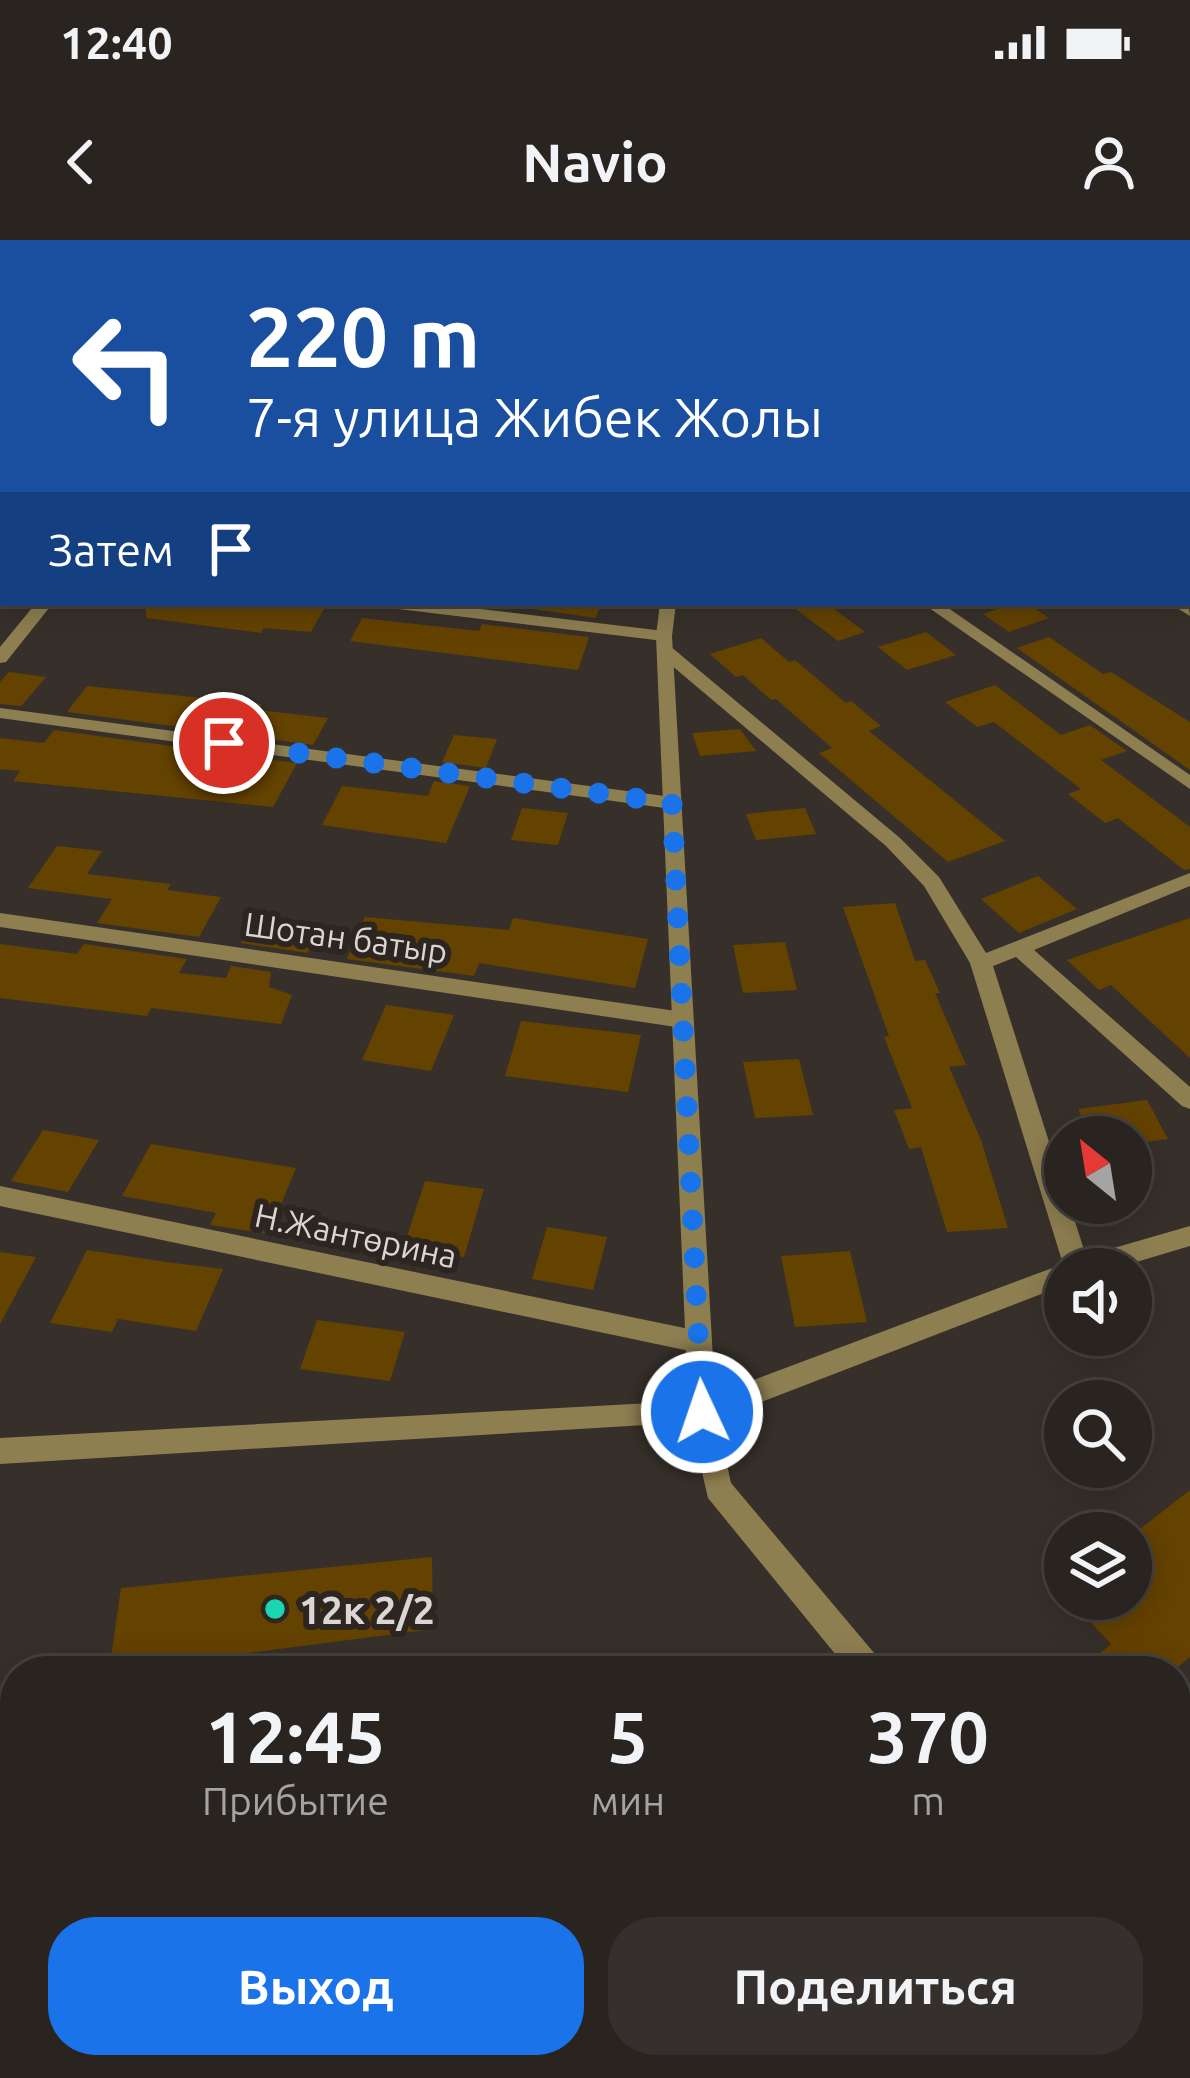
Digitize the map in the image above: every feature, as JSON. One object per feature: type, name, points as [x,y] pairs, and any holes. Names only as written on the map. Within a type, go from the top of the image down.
[{"type":"street","points":[[0,658],[43,606]]},
{"type":"street","points":[[411,606],[664,643],[892,842],[932,882],[981,963],[1070,1248]]},
{"type":"street","points":[[668,606],[664,643],[702,1412],[718,1489],[857,1656]]},
{"type":"street","points":[[935,606],[1190,783]]},
{"type":"street","points":[[0,713],[672,803]]},
{"type":"street","points":[[981,963],[1190,879]]},
{"type":"street","name":"Шотан батыр","points":[[0,920],[682,1020]]},
{"type":"street","points":[[1020,949],[1190,1100]]},
{"type":"street","name":"Н.Жантөрина","points":[[0,1196],[698,1342]]},
{"type":"street","points":[[1151,1248],[1190,1237]]},
{"type":"street","points":[[0,1451],[702,1412],[1044,1282]]},
{"type":"building","points":[[146,606],[324,609],[311,632],[264,628],[261,633],[146,618]]},
{"type":"building","points":[[513,606],[600,606],[596,618]]},
{"type":"building","points":[[792,606],[830,606],[865,632],[838,641]]},
{"type":"building","points":[[1006,606],[1031,606],[1049,618],[1009,632],[983,614]]},
{"type":"building","points":[[362,618],[479,631],[482,624],[589,637],[578,670],[350,641]]},
{"type":"building","points":[[926,632],[956,655],[907,670],[878,647]]},
{"type":"building","points":[[1049,637],[1103,674],[1111,672],[1190,722],[1190,770],[1017,648]]},
{"type":"building","points":[[761,638],[846,703],[851,701],[881,726],[869,731],[1005,841],[948,862],[819,753],[832,748],[776,699],[771,700],[743,675],[736,677],[710,654]]},
{"type":"building","points":[[9,672],[46,677],[21,706],[0,704],[0,682]]},
{"type":"building","points":[[995,685],[1061,735],[1090,725],[1127,751],[1101,760],[1190,827],[1190,869],[1184,870],[1118,818],[1105,823],[1068,794],[1081,789],[994,722],[977,727],[945,702]]},
{"type":"building","points":[[87,686],[262,704],[258,710],[328,718],[313,745],[67,712]]},
{"type":"building","points":[[740,729],[756,751],[700,756],[692,733]]},
{"type":"building","points":[[54,730],[297,763],[273,807],[13,781],[20,771],[0,769],[0,738],[44,743]]},
{"type":"building","points":[[454,735],[497,739],[486,768],[442,762]]},
{"type":"building","points":[[434,781],[470,786],[446,843],[322,825],[342,786],[428,796]]},
{"type":"building","points":[[522,808],[568,813],[558,845],[511,840]]},
{"type":"building","points":[[805,808],[816,834],[756,840],[746,814]]},
{"type":"building","points":[[57,846],[102,851],[87,874],[171,884],[167,890],[221,897],[199,937],[97,923],[112,899],[28,888]]},
{"type":"building","points":[[1038,876],[1077,909],[1019,933],[981,899]]},
{"type":"building","points":[[895,903],[915,961],[925,960],[940,993],[935,993],[966,1065],[949,1067],[981,1140],[1008,1228],[947,1232],[921,1147],[909,1149],[894,1110],[912,1108],[843,907]]},
{"type":"building","points":[[365,917],[509,930],[513,918],[648,939],[635,988],[479,963],[474,976],[347,959]]},
{"type":"building","points":[[1190,918],[1190,1058],[1111,985],[1099,990],[1067,960]]},
{"type":"building","points":[[251,920],[319,925],[308,953],[241,943]]},
{"type":"building","points":[[785,942],[797,990],[743,993],[733,945]]},
{"type":"building","points":[[0,944],[77,954],[84,944],[187,959],[179,973],[226,978],[231,966],[271,972],[269,987],[292,995],[281,1024],[151,1008],[147,1016],[0,998]]},
{"type":"building","points":[[386,1005],[454,1015],[431,1071],[362,1060]]},
{"type":"building","points":[[521,1021],[641,1035],[628,1092],[505,1076]]},
{"type":"building","points":[[799,1059],[813,1115],[755,1118],[743,1062]]},
{"type":"building","points":[[1147,1100],[1168,1139],[1152,1141],[1152,1116],[1082,1116],[1078,1109]]},
{"type":"building","points":[[43,1130],[99,1140],[68,1192],[11,1181]]},
{"type":"building","points":[[151,1144],[296,1168],[269,1234],[210,1225],[216,1213],[122,1196]]},
{"type":"building","points":[[425,1181],[484,1189],[464,1257],[403,1249]]},
{"type":"building","points":[[547,1227],[607,1237],[593,1290],[532,1279]]},
{"type":"building","points":[[87,1250],[223,1269],[196,1331],[118,1319],[112,1332],[50,1323]]},
{"type":"building","points":[[850,1251],[867,1322],[795,1327],[781,1256]]},
{"type":"building","points":[[0,1252],[36,1257],[0,1324]]},
{"type":"building","points":[[317,1320],[405,1332],[390,1381],[300,1369]]},
{"type":"building","points":[[1190,1490],[1190,1656],[1097,1656],[1111,1644],[1089,1620],[1152,1620],[1152,1520]]},
{"type":"building","name":"12к 2/2","points":[[432,1557],[433,1629],[225,1656],[111,1656],[121,1588]]},
{"type":"place","name":"12к 2/2","points":[[275,1609]]},
{"type":"route","points":[[224,743],[672,803],[702,1412]]}]
